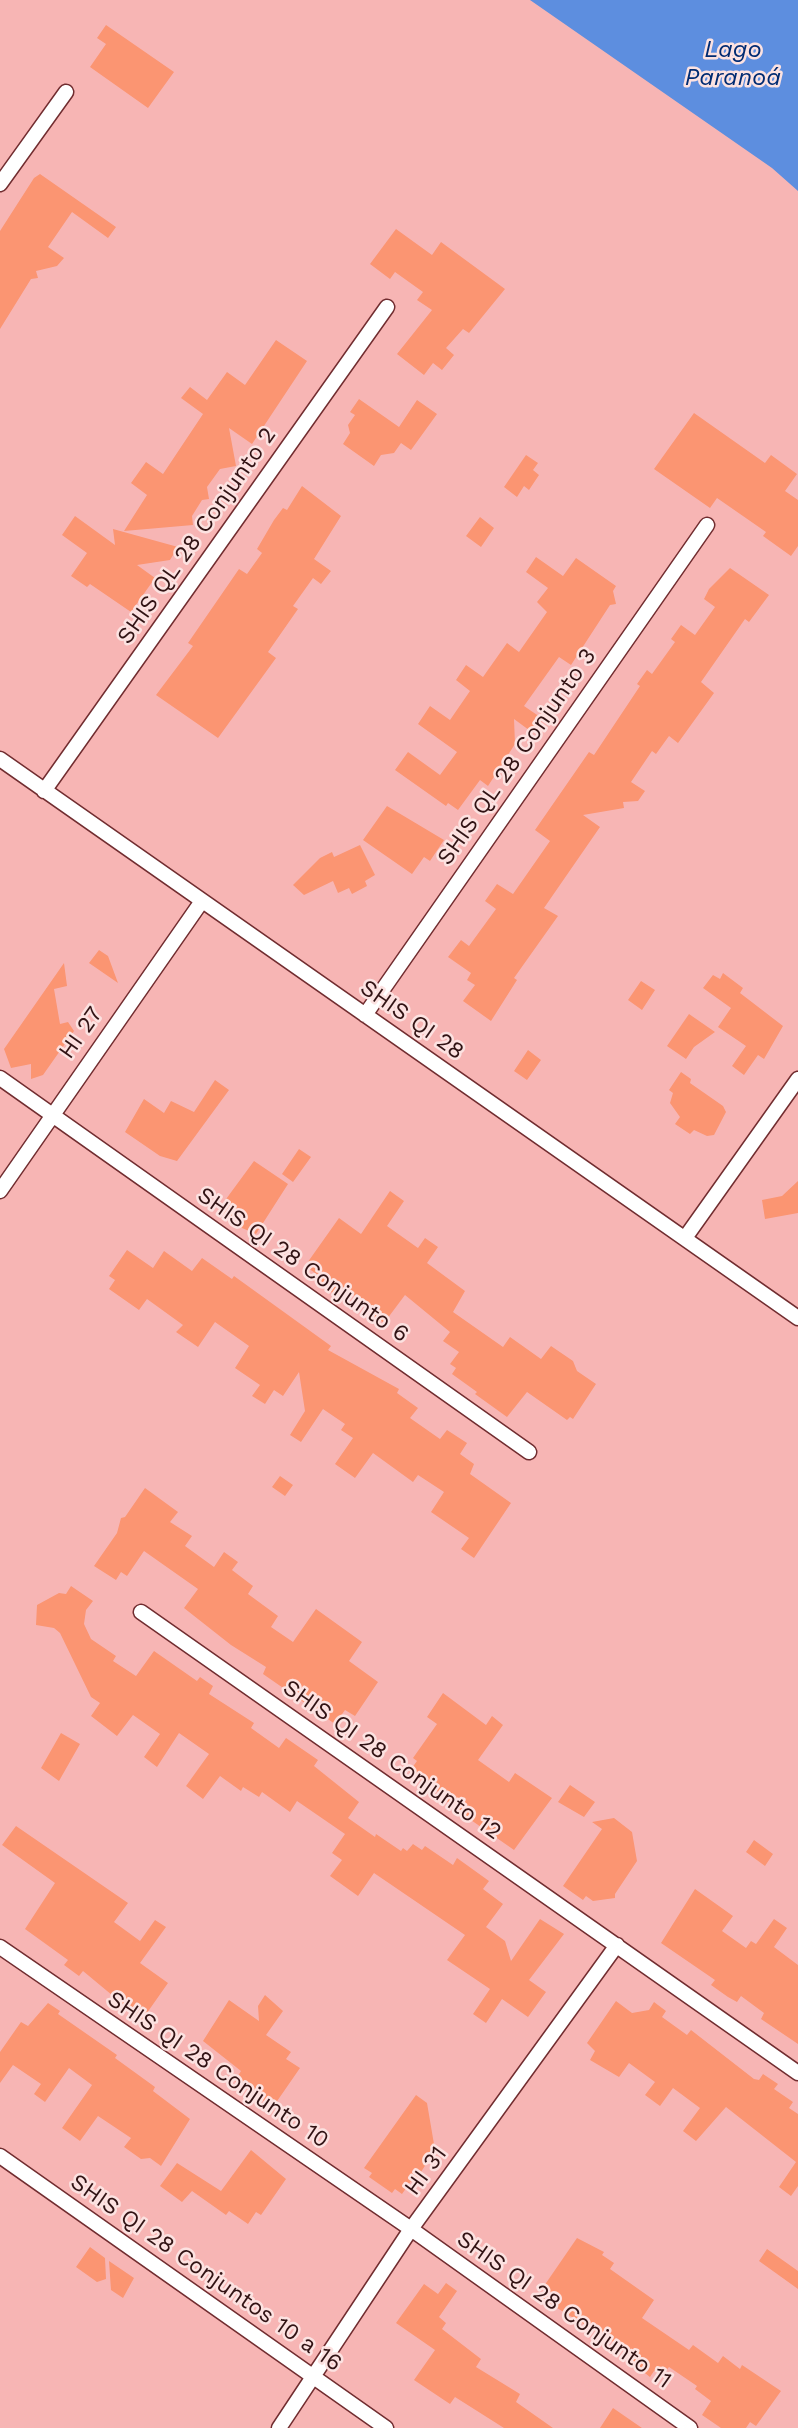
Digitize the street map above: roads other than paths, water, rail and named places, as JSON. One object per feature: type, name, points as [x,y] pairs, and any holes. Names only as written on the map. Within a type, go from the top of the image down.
[{"type":"street","points":[[0,184],[66,92]]},
{"type":"street","name":"SHIS QL 28 Conjunto 2","points":[[44,790],[387,307]]},
{"type":"street","name":"SHIS QL 28 Conjunto 3","points":[[365,1015],[707,525]]},
{"type":"street","name":"SHIS QI 28","points":[[0,759],[798,1318]]},
{"type":"street","name":"HI 27","points":[[0,1191],[202,901]]},
{"type":"street","name":"SHIS QI 28 Conjunto 6","points":[[0,1078],[529,1452]]},
{"type":"street","points":[[685,1238],[798,1079]]},
{"type":"street","name":"SHIS QI 28 Conjunto 12","points":[[141,1612],[798,2073]]},
{"type":"street","name":"HI 31","points":[[279,2428],[411,2229],[617,1945]]},
{"type":"street","name":"SHIS QI 28 Conjunto 10","points":[[0,1947],[411,2229]]},
{"type":"street","name":"SHIS QI 28 Conjuntos 10 a 16","points":[[0,2156],[386,2428]]},
{"type":"street","name":"SHIS QI 28 Conjunto 11","points":[[411,2229],[690,2428]]},
{"type":"water","name":"Lago Paranoá","points":[[530,0],[798,0],[798,191],[772,168]]}]
